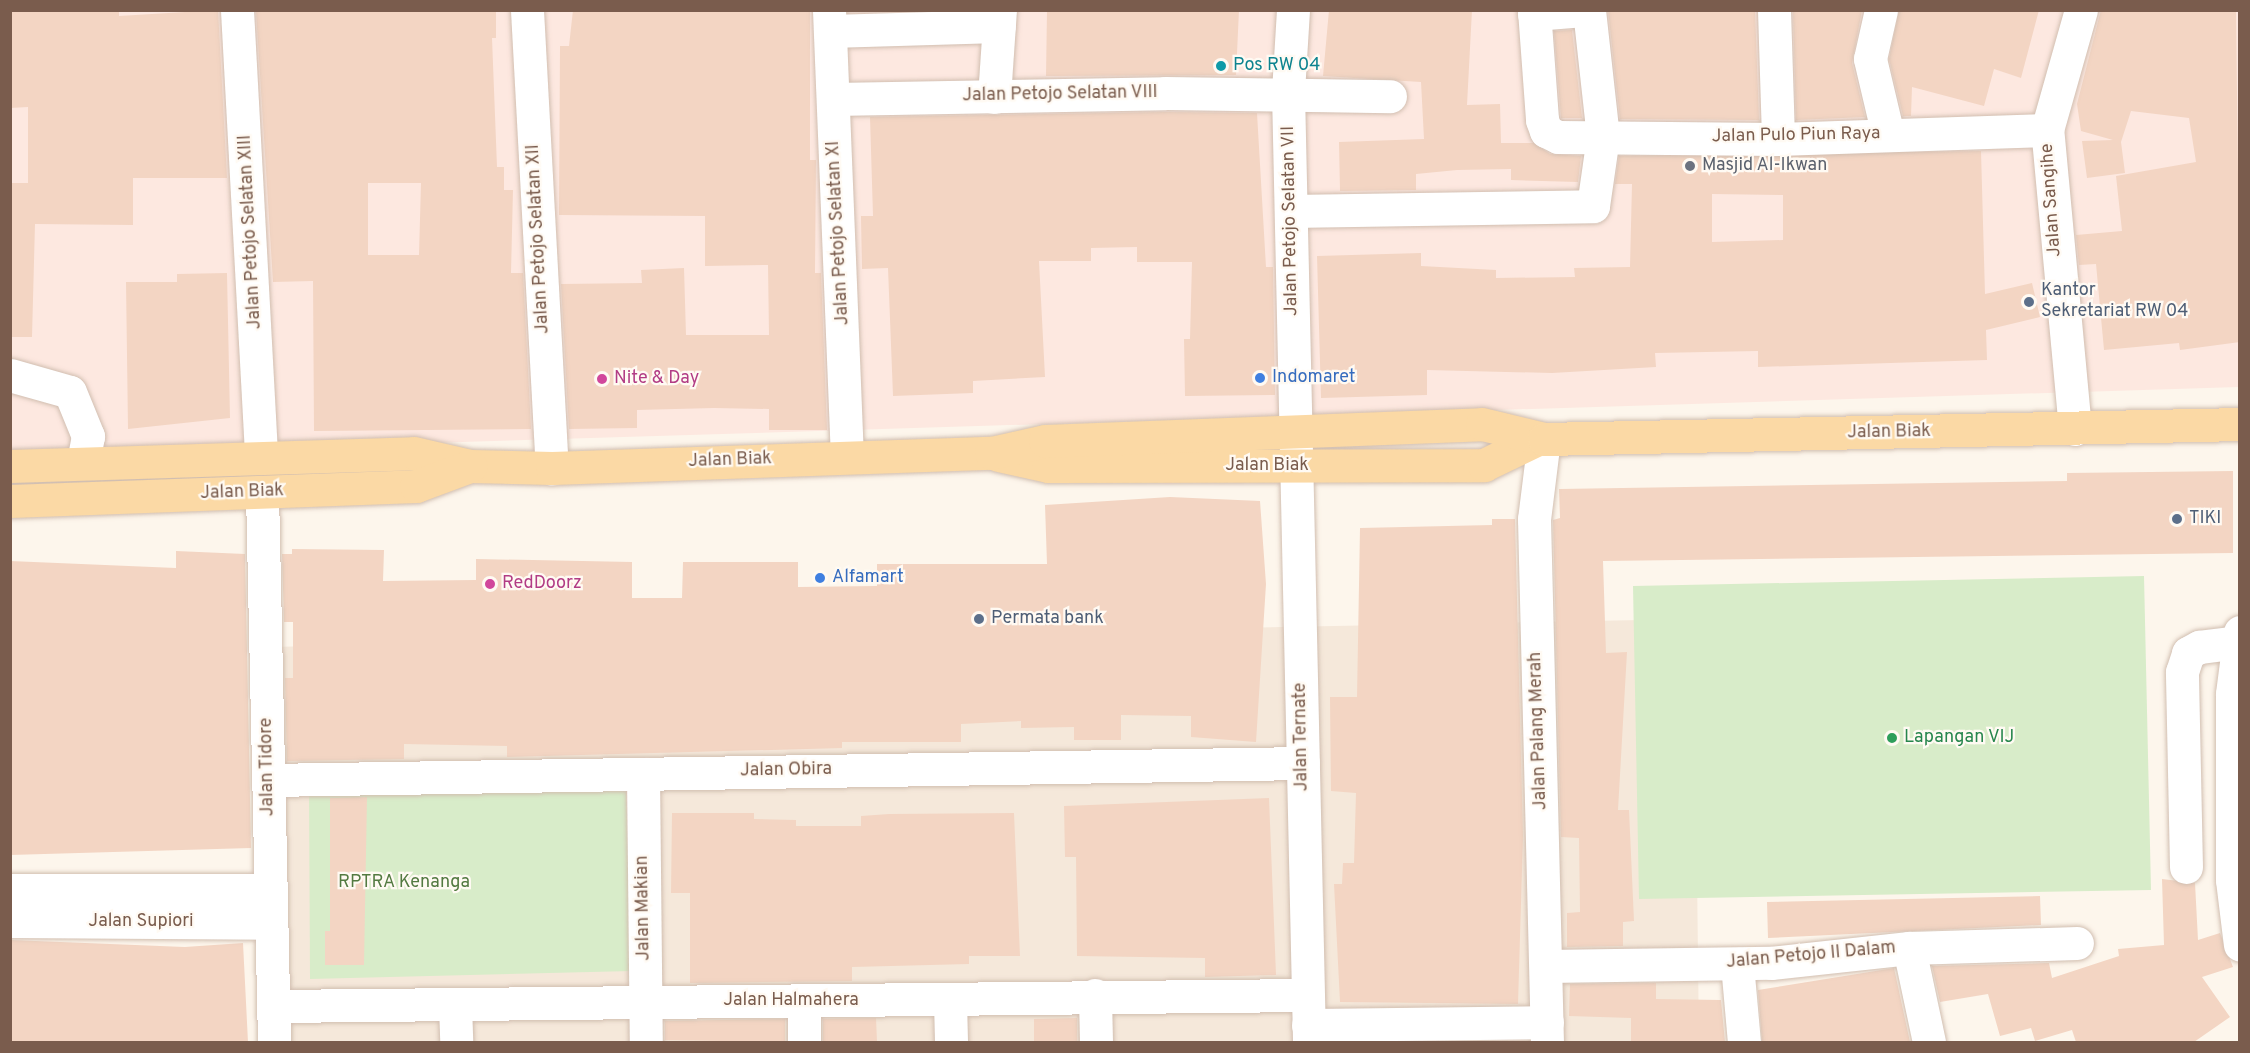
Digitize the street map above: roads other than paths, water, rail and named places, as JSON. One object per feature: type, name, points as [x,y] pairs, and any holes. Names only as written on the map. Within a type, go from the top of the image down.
[{"type":"main road","name":"Jalan Biak","points":[[10,466],[261,454],[414,453],[470,466],[552,468],[847,456],[991,453],[1045,441],[1482,424],[1541,439],[2240,424]]},
{"type":"main road","name":"Jalan Biak","points":[[991,453],[1048,466],[1484,465],[1541,439]]},
{"type":"main road","name":"Jalan Biak","points":[[10,501],[416,486],[470,466]]},
{"type":"street","name":"Jalan Petojo Selatan XIII","points":[[237,10],[261,454]]},
{"type":"street","name":"Jalan Petojo Selatan XII","points":[[527,10],[552,468]]},
{"type":"street","name":"Jalan Petojo Selatan VII","points":[[1293,10],[1288,92],[1296,431]]},
{"type":"street","points":[[1534,12],[1584,10]]},
{"type":"street","points":[[1291,211],[1593,206],[1603,137],[1590,10]]},
{"type":"street","points":[[1774,10],[1778,139]]},
{"type":"street","points":[[1881,10],[1870,59],[1888,135]]},
{"type":"street","name":"Jalan Sangihe","points":[[2075,429],[2047,130],[2081,10]]},
{"type":"street","name":"Jalan Pulo Piun Raya","points":[[1534,12],[1546,131],[1558,137],[1778,139],[2047,130]]},
{"type":"street","points":[[829,21],[999,18],[994,97]]},
{"type":"street","name":"Jalan Petojo Selatan XI","points":[[829,21],[847,456]]},
{"type":"street","name":"Jalan Petojo Selatan VIII","points":[[833,99],[1288,92],[1390,96]]},
{"type":"street","points":[[10,375],[70,393],[88,436],[83,461]]},
{"type":"street","name":"Jalan Ternate","points":[[1296,431],[1308,1021]]},
{"type":"street","name":"Jalan Palang Merah","points":[[1308,1021],[1547,1032],[1534,519],[1541,439]]},
{"type":"street","name":"Jalan Tidore","points":[[262,492],[274,1042]]},
{"type":"street","points":[[2186,867],[2182,672],[2188,653],[2199,647],[2239,637],[2232,694],[2232,868],[2240,945]]},
{"type":"street","name":"Jalan Obira","points":[[268,780],[1303,763]]},
{"type":"street","name":"Jalan Makian","points":[[643,774],[646,1042]]},
{"type":"street","name":"Jalan Supiori","points":[[10,890],[270,890]]},
{"type":"street","name":"Jalan Supiori","points":[[10,921],[270,923]]},
{"type":"street","name":"Jalan Petojo II Dalam","points":[[1546,966],[1737,964],[1909,948],[2077,943]]},
{"type":"street","points":[[1909,948],[1929,1042]]},
{"type":"street","points":[[1737,964],[1744,1042]]},
{"type":"street","points":[[1095,995],[1096,1042]]},
{"type":"street","name":"Jalan Halmahera","points":[[274,1006],[950,1000],[1095,995],[1308,1021]]},
{"type":"street","points":[[804,1000],[804,1042]]},
{"type":"street","points":[[950,1000],[951,1042]]},
{"type":"street","points":[[455,1005],[456,1042]]},
{"type":"place","name":"Pos RW 04","points":[[1221,66]]},
{"type":"place","name":"Masjid Al-Ikwan","points":[[1690,166]]},
{"type":"place","name":"Kantor Sekretariat RW 04","points":[[2029,302]]},
{"type":"place","name":"Indomaret","points":[[1260,378]]},
{"type":"place","name":"Nite & Day","points":[[602,379]]},
{"type":"place","name":"TIKI","points":[[2177,519]]},
{"type":"place","name":"Alfamart","points":[[820,578]]},
{"type":"place","name":"RedDoorz","points":[[490,584]]},
{"type":"place","name":"Permata bank","points":[[979,619]]},
{"type":"place","name":"Lapangan VIJ","points":[[1892,738]]},
{"type":"park label","name":"RPTRA Kenanga","points":[[404,883]]}]
